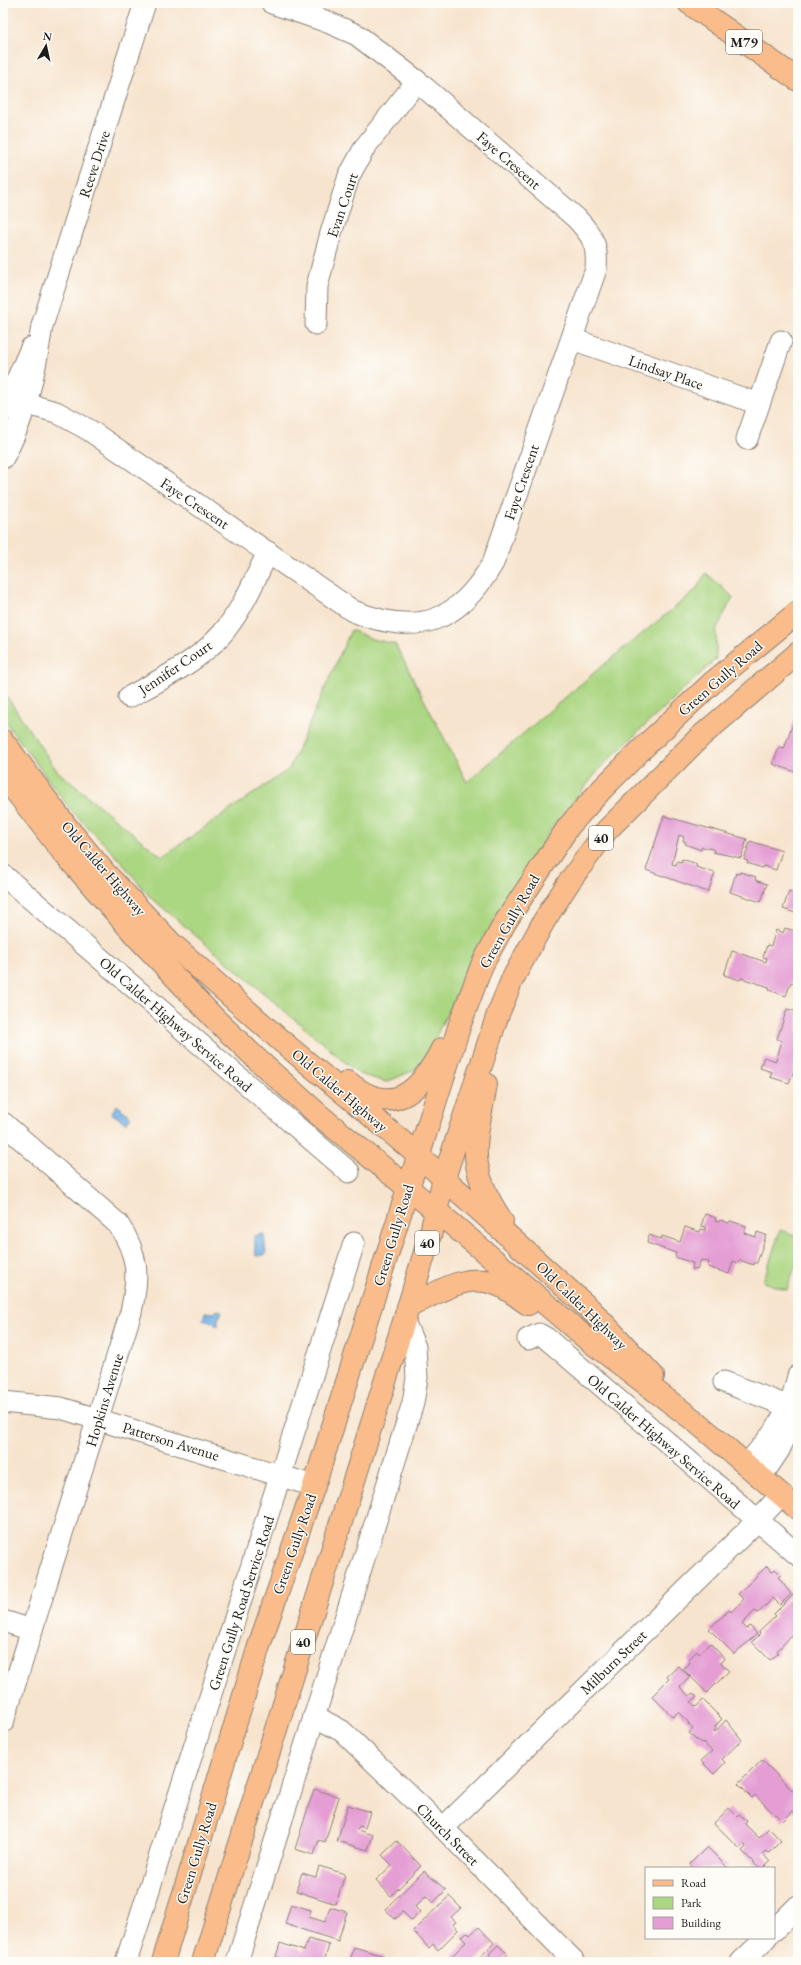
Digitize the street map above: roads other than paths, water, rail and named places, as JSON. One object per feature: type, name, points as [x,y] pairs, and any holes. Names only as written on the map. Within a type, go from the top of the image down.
[{"type":"main road","name":"M79","points":[[689,3],[798,80]]},
{"type":"main road","name":"Green Gully Road","points":[[163,1962],[259,1646],[314,1486],[460,1024],[482,965],[506,921],[569,826],[602,789],[652,739],[712,683],[798,612]]},
{"type":"main road","name":"Green Gully Road","points":[[203,1962],[406,1314],[444,1178],[498,1014],[512,980],[569,882],[607,830],[700,737],[798,653]]},
{"type":"main road","name":"Old Calder Highway","points":[[3,741],[66,826],[104,872],[172,944],[278,1039],[418,1155],[592,1310],[695,1421]]},
{"type":"main road","name":"Old Calder Highway","points":[[3,775],[99,894],[217,1021],[319,1115],[408,1187],[587,1339],[695,1421],[798,1509]]},
{"type":"main road","points":[[172,944],[280,1026],[356,1089],[377,1099],[390,1100],[398,1098],[409,1093],[420,1084],[439,1056],[472,993]]},
{"type":"main road","points":[[498,1014],[476,1145],[476,1157],[488,1199],[514,1241]]},
{"type":"main road","points":[[406,1314],[453,1285],[469,1280],[483,1281],[505,1288],[587,1339]]},
{"type":"street","name":"Reeve Drive","points":[[3,458],[13,403],[36,366],[42,326],[145,3]]},
{"type":"street","name":"Faye Crescent","points":[[13,403],[56,412],[89,430],[353,611],[375,620],[403,624],[424,622],[440,617],[455,609],[481,584],[493,563],[572,339],[596,269],[597,252],[588,230],[417,82],[357,35],[325,21],[272,3]]},
{"type":"street","name":"Evan Court","points":[[316,324],[317,286],[331,233],[349,176],[365,147],[417,82]]},
{"type":"street","name":"Lindsay Place","points":[[572,339],[759,404]]},
{"type":"street","points":[[747,439],[781,340]]},
{"type":"street","name":"Jennifer Court","points":[[129,697],[181,666],[220,636],[244,602],[268,552]]},
{"type":"street","name":"Old Calder Highway Service Road","points":[[3,876],[349,1172]]},
{"type":"street","name":"Hopkins Avenue","points":[[3,1123],[112,1218],[127,1238],[132,1250],[137,1279],[136,1292],[98,1418],[3,1722]]},
{"type":"street","name":"Green Gully Road Service Road","points":[[126,1962],[282,1476],[354,1243]]},
{"type":"street","points":[[237,1962],[413,1403],[417,1378],[415,1346],[406,1314]]},
{"type":"street","name":"Old Calder Highway Service Road","points":[[528,1339],[540,1334],[546,1338],[798,1555]]},
{"type":"street","points":[[754,1471],[774,1432],[790,1407],[798,1376]]},
{"type":"street","points":[[724,1382],[790,1407]]},
{"type":"street","name":"Patterson Avenue","points":[[3,1402],[61,1408],[98,1418],[314,1486]]},
{"type":"street","name":"Milburn Street","points":[[443,1828],[758,1521],[781,1495]]},
{"type":"street","points":[[3,1621],[32,1630]]},
{"type":"street","name":"Church Street","points":[[314,1716],[342,1731],[443,1828],[575,1962]]},
{"type":"street","points":[[775,1929],[798,1906]]},
{"type":"street","points":[[741,1962],[765,1939]]},
{"type":"water","points":[[117,1105],[131,1117],[126,1123],[111,1113]]},
{"type":"water","points":[[264,1234],[266,1255],[256,1256],[254,1236]]},
{"type":"water","points":[[217,1310],[222,1311],[218,1319],[218,1327],[212,1322],[203,1320],[205,1312],[215,1313]]}]
